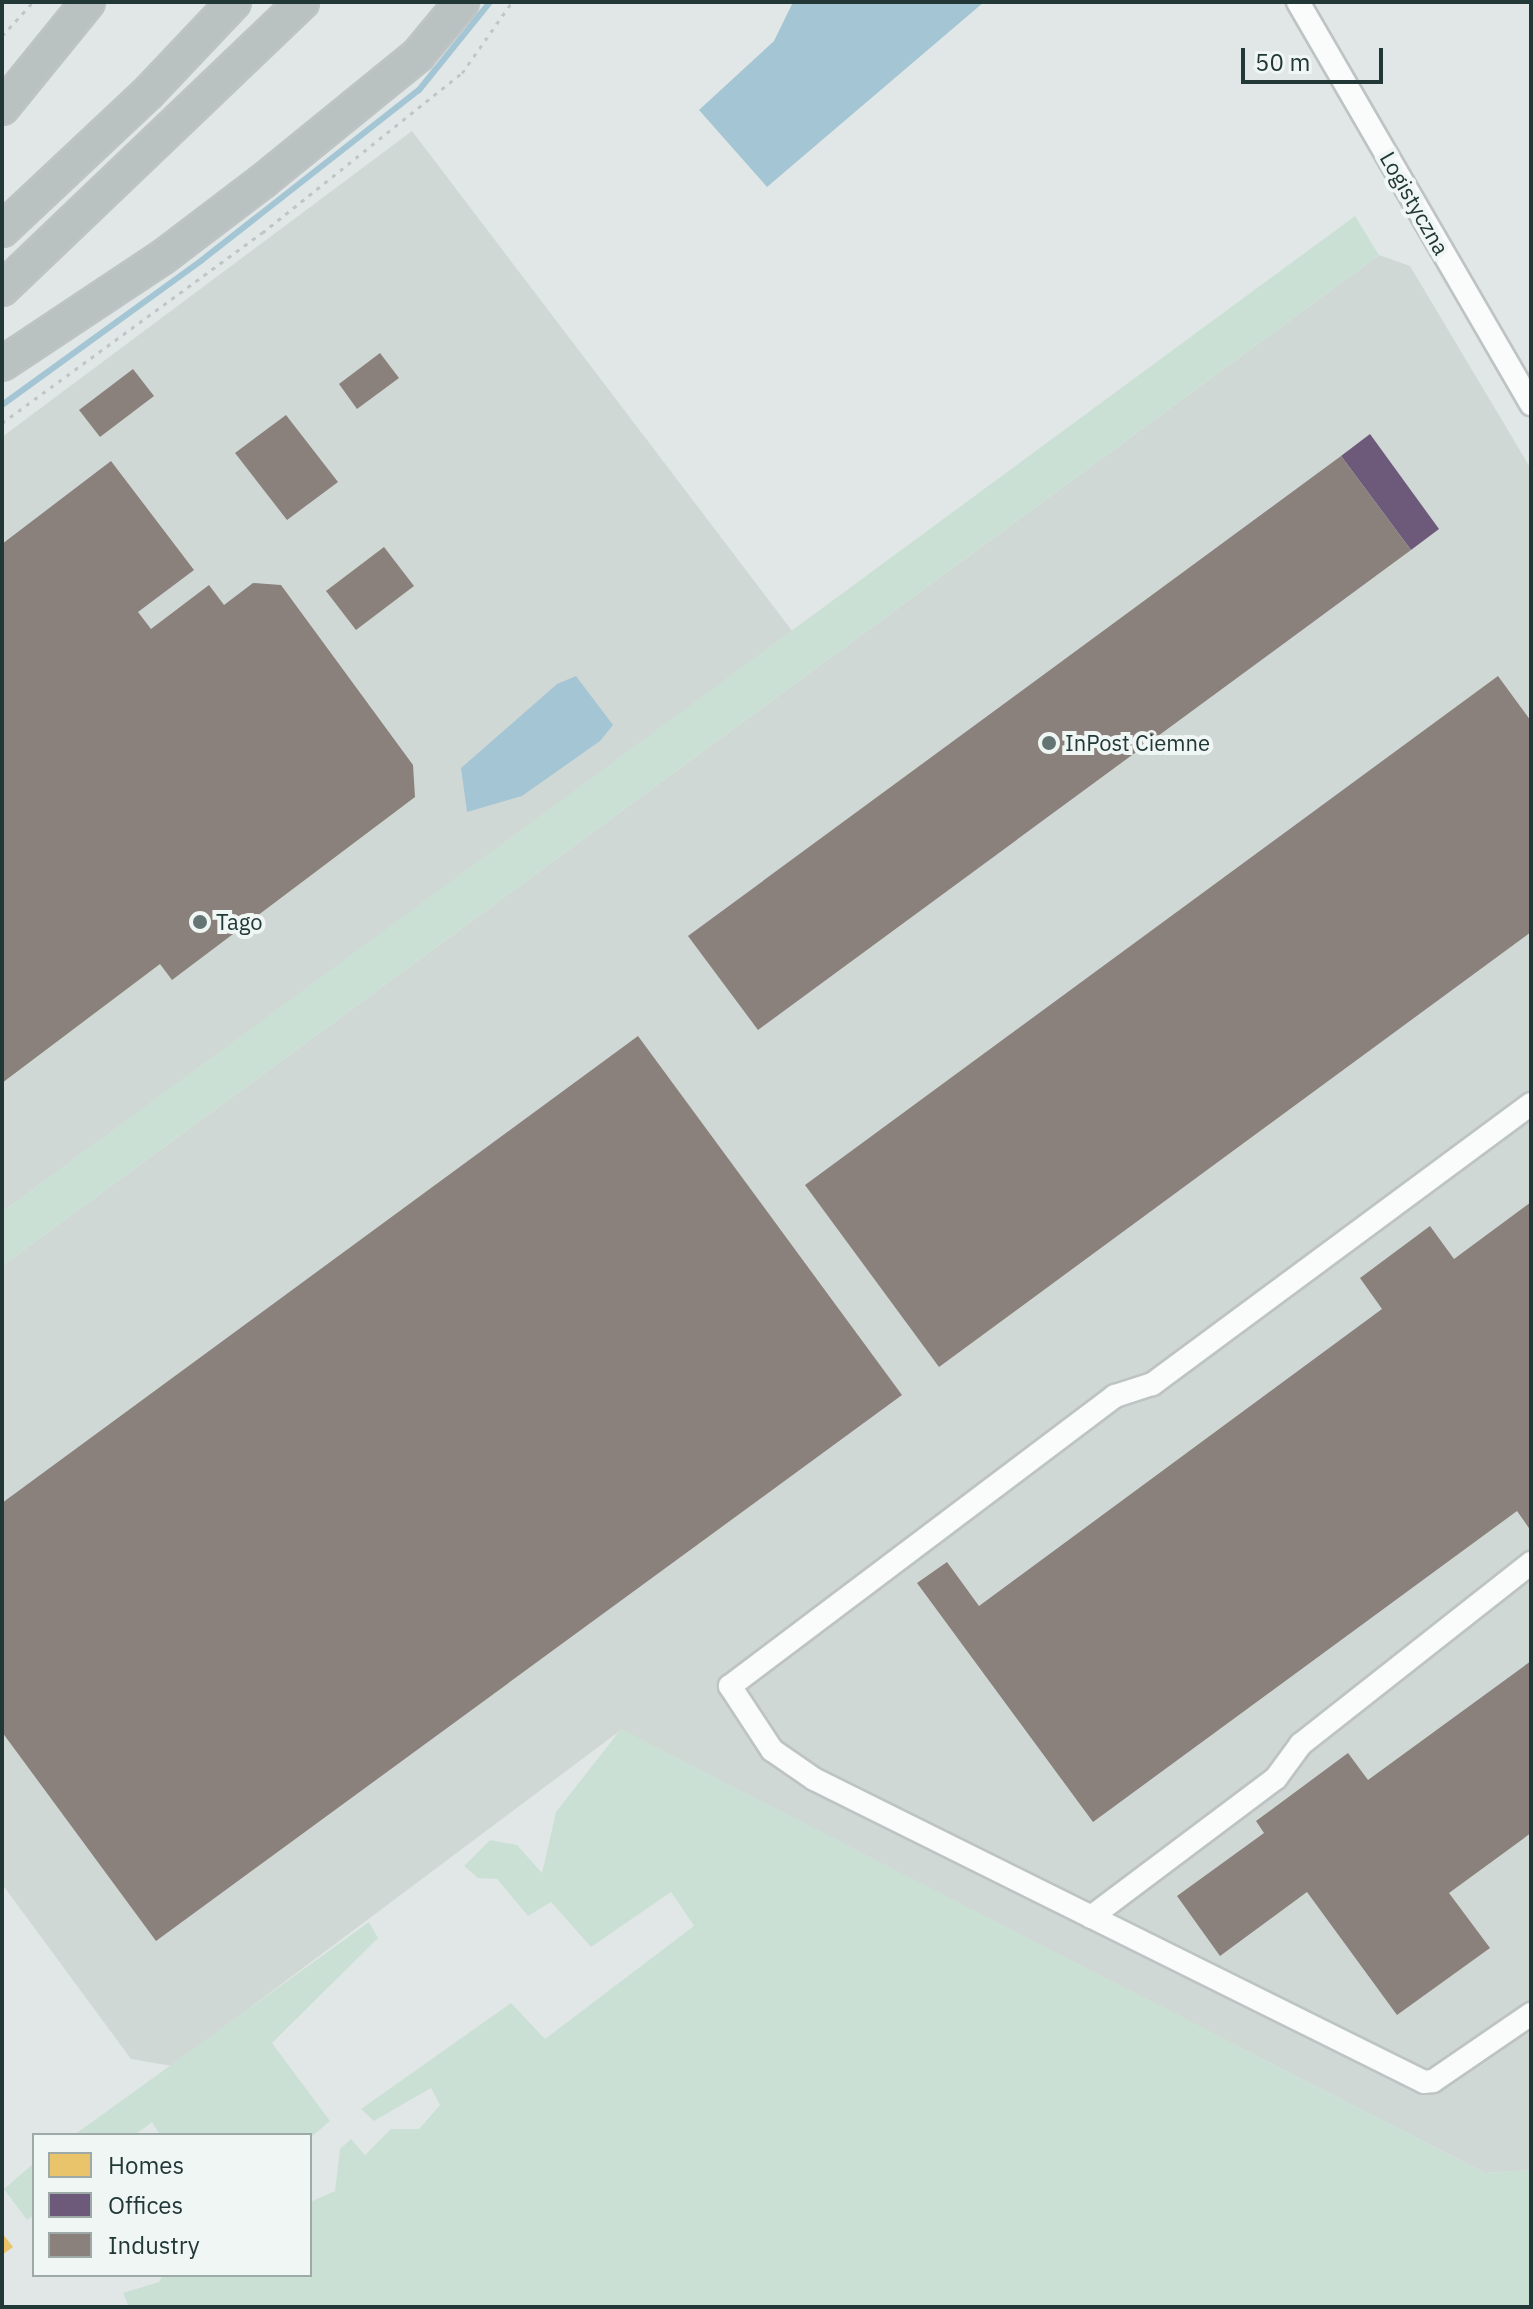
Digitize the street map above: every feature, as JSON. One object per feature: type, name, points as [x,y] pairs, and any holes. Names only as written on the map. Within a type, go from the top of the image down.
[{"type":"highway","points":[[2,108],[88,2]]},
{"type":"highway","points":[[2,230],[148,93],[234,2]]},
{"type":"highway","points":[[2,289],[302,2]]},
{"type":"highway","points":[[2,364],[163,257],[263,181],[418,55],[462,2]]},
{"type":"street","name":"Logistyczna","points":[[1298,2],[1531,404]]},
{"type":"street","points":[[1531,1104],[1152,1384],[1115,1396],[730,1686],[772,1750],[791,1766],[1424,2082],[1433,2081],[1531,2014]]},
{"type":"street","points":[[1091,1917],[1276,1778],[1301,1744],[1531,1563]]},
{"type":"path","points":[[2,36],[33,2]]},
{"type":"path","points":[[2,423],[262,233],[462,73],[512,2]]},
{"type":"shaded area","name":"Tago","points":[[412,131],[793,632],[2,1212],[2,437]]},
{"type":"shaded area","points":[[1379,255],[1410,266],[1531,469],[1531,2170],[1485,2173],[621,1730],[172,2066],[131,2059],[2,1884],[2,1266]]},
{"type":"green space","points":[[1355,216],[1379,255],[2,1266],[2,1212]]},
{"type":"green space","points":[[621,1729],[1485,2173],[1531,2170],[1531,2307],[129,2307],[123,2293],[159,2282],[162,2277],[312,2277],[312,2201],[335,2191],[340,2149],[351,2139],[365,2155],[391,2129],[419,2129],[440,2105],[431,2088],[374,2121],[361,2109],[511,2003],[545,2039],[694,1926],[671,1892],[591,1947],[551,1902],[528,1916],[497,1879],[478,1878],[464,1866],[490,1840],[517,1845],[542,1873],[556,1812]]},
{"type":"green space","points":[[369,1922],[378,1938],[272,2043],[330,2121],[312,2136],[312,2133],[159,2133],[152,2122],[138,2133],[77,2133]]},
{"type":"green space","points":[[32,2165],[32,2216],[27,2220],[4,2189]]},
{"type":"water","points":[[793,2],[984,2],[767,187],[699,110],[774,41]]},
{"type":"water","points":[[576,676],[613,725],[600,741],[522,796],[467,812],[461,768],[557,684]]},
{"type":"building: Homes","points":[[2,2233],[13,2247],[2,2255]]},
{"type":"building: Offices","points":[[1370,434],[1439,529],[1411,550],[1341,456]]},
{"type":"building: Industry","points":[[380,353],[399,378],[357,409],[339,384]]},
{"type":"building: Industry","points":[[133,369],[154,396],[100,437],[79,410]]},
{"type":"building: Industry","points":[[286,415],[338,482],[287,520],[235,453]]},
{"type":"building: Industry","name":"InPost Ciemne","points":[[1341,456],[1411,550],[758,1030],[688,936]]},
{"type":"building: Industry","points":[[111,461],[194,570],[138,612],[151,629],[209,585],[224,605],[253,583],[281,585],[413,765],[415,797],[172,980],[160,964],[2,1083],[2,544]]},
{"type":"building: Industry","points":[[384,547],[414,586],[356,630],[326,591]]},
{"type":"building: Industry","points":[[1498,676],[1531,721],[1531,932],[939,1367],[805,1185]]},
{"type":"building: Industry","points":[[638,1036],[902,1395],[156,1941],[2,1732],[2,1503]]},
{"type":"building: Industry","points":[[1531,1202],[1531,1531],[1517,1511],[1093,1822],[917,1583],[947,1562],[979,1606],[1382,1309],[1360,1278],[1430,1226],[1454,1259]]},
{"type":"building: Industry","points":[[1531,1661],[1531,1833],[1449,1893],[1490,1948],[1397,2015],[1307,1892],[1220,1956],[1177,1896],[1264,1833],[1256,1821],[1348,1753],[1368,1780]]},
{"type":"waterway","points":[[2,405],[202,260],[419,90],[490,2]]},
{"type":"place","name":"InPost Ciemne","points":[[1049,743]]},
{"type":"place","name":"Tago","points":[[200,922]]}]
